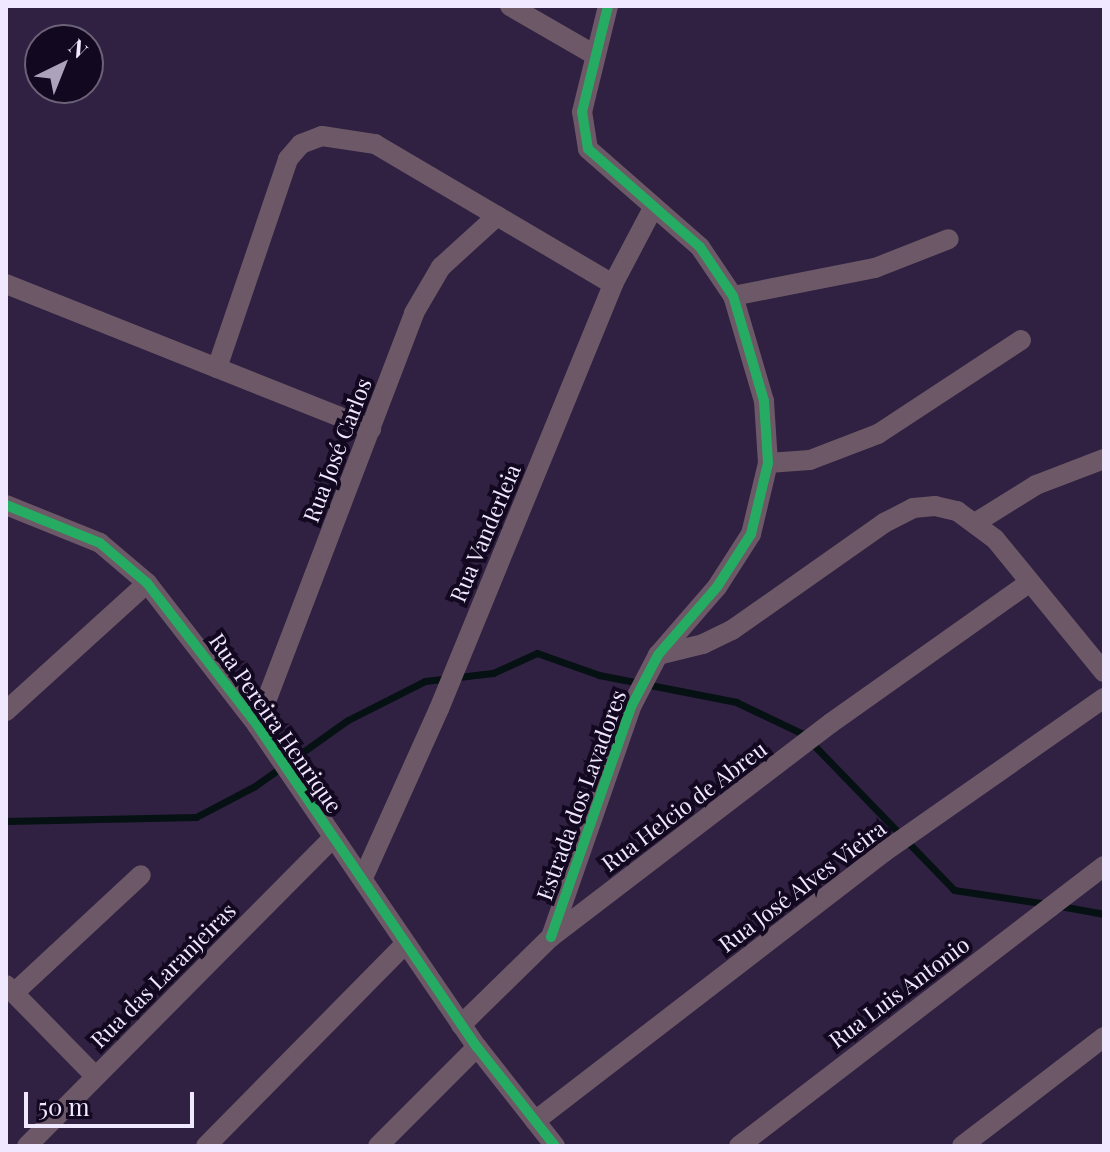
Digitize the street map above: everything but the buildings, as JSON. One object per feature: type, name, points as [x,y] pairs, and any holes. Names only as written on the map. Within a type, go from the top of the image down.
[{"type":"street","points":[[510,6],[593,54]]},
{"type":"street","name":"Estrada dos Lavadores","points":[[551,937],[632,705],[655,659],[734,565],[759,511],[768,463],[764,401],[733,296],[700,247],[588,149],[582,112],[593,54],[608,6]]},
{"type":"street","points":[[217,368],[288,159],[301,144],[322,136],[375,144],[613,284]]},
{"type":"street","name":"Rua Vanderleia","points":[[363,878],[439,709],[613,284],[653,208]]},
{"type":"street","name":"Rua José Carlos","points":[[259,729],[371,429],[429,284],[464,242],[497,216]]},
{"type":"street","points":[[733,296],[875,268],[949,239]]},
{"type":"street","points":[[6,284],[371,429]]},
{"type":"street","points":[[768,463],[810,460],[878,434],[1021,340]]},
{"type":"street","points":[[975,523],[1036,485],[1104,459]]},
{"type":"street","name":"Rua Pereira Henrique","points":[[6,505],[100,543],[147,583],[259,729],[461,1025],[551,1145]]},
{"type":"street","points":[[655,659],[703,644],[732,630],[884,523],[913,508],[935,506],[957,511],[975,523],[1104,672]]},
{"type":"street","points":[[6,711],[147,583]]},
{"type":"street","name":"Rua Helcio de Abreu","points":[[461,1025],[551,937],[831,723],[1029,583]]},
{"type":"street","name":"Rua José Alves Vieira","points":[[535,1121],[884,852],[1104,698]]},
{"type":"street","name":"Rua das Laranjeiras","points":[[27,1146],[333,838]]},
{"type":"street","name":"Rua Luis Antonio","points":[[739,1146],[1097,872]]},
{"type":"street","points":[[95,1076],[10,989],[141,875]]},
{"type":"street","points":[[206,1146],[405,944]]},
{"type":"street","points":[[962,1146],[1104,1037]]},
{"type":"street","points":[[378,1146],[477,1047]]},
{"type":"waterway","points":[[6,821],[196,817],[255,786],[348,720],[425,681],[493,673],[537,653],[599,675],[736,702],[803,734],[954,890],[1048,904]]},
{"type":"waterway","points":[[1060,906],[1104,914]]},
{"type":"cycle path","points":[[551,937],[632,705],[658,655],[717,587],[751,534],[768,463],[764,401],[733,296],[700,247],[588,149],[582,112],[608,6]]},
{"type":"cycle path","points":[[6,505],[100,543],[147,583],[257,725],[477,1047],[555,1146]]}]
